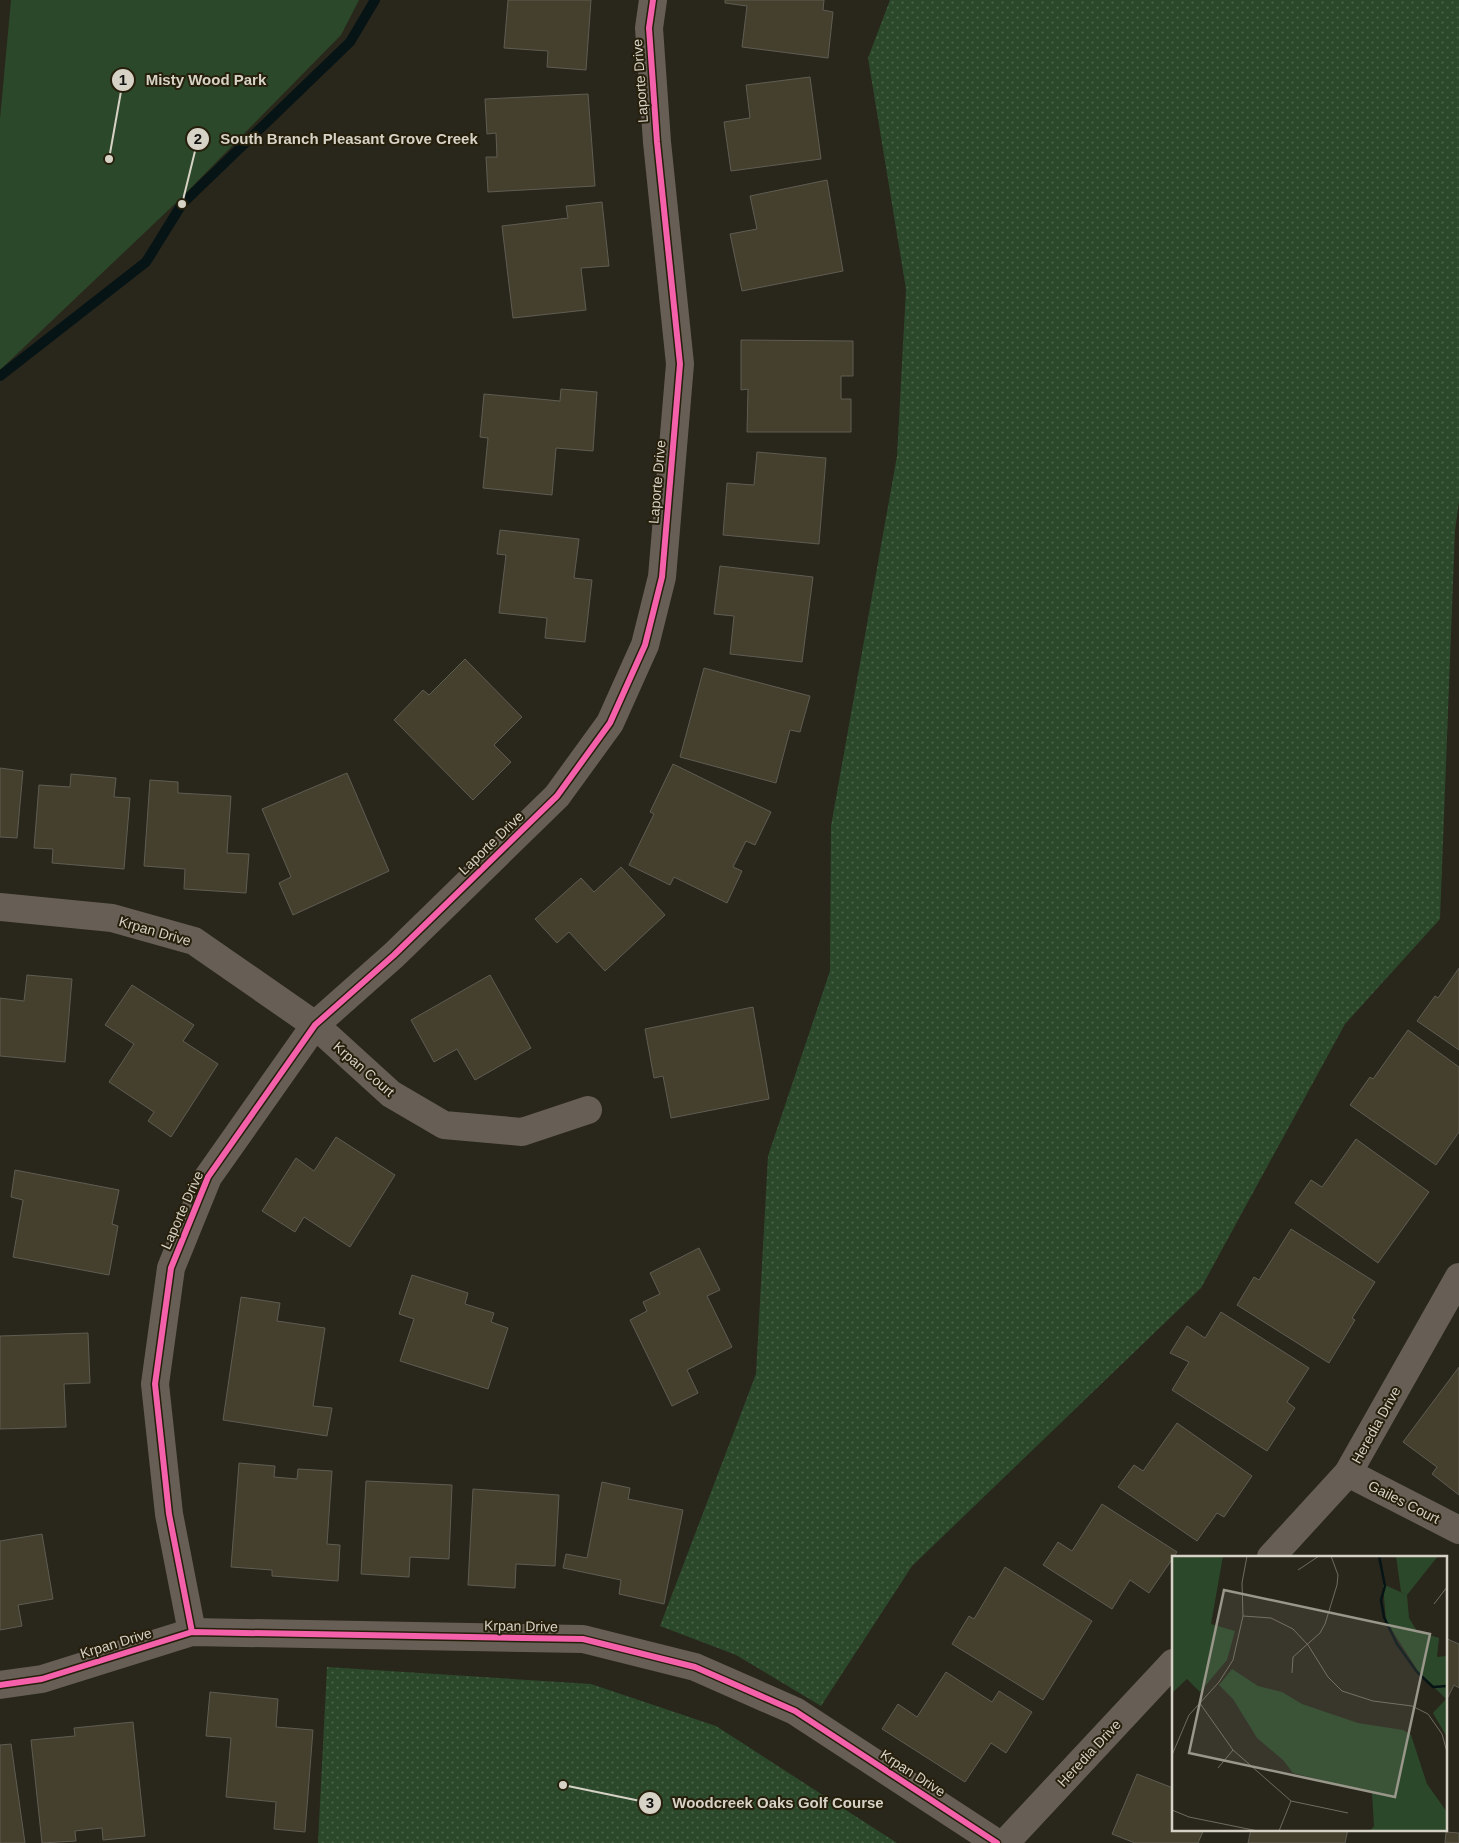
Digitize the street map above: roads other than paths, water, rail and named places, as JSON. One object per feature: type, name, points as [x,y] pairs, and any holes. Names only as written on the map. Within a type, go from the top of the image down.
[{"type":"street","name":"Laporte Drive","points":[[192,1632],[169,1514],[155,1384],[170,1268],[208,1177],[315,1025],[394,955],[557,796],[610,722],[645,645],[662,577],[680,364],[656,142],[649,28],[653,0]]},
{"type":"street","name":"Krpan Drive","points":[[0,907],[112,918],[194,941],[315,1025]]},
{"type":"street","name":"Krpan Court","points":[[315,1025],[391,1094],[444,1125],[522,1132],[588,1110]]},
{"type":"street","name":"Heredia Drive","points":[[1272,1556],[1348,1474],[1459,1277]]},
{"type":"street","name":"Gailes Court","points":[[1348,1474],[1459,1530]]},
{"type":"street","name":"Krpan Drive","points":[[0,1685],[42,1679],[192,1632],[583,1639],[695,1666],[795,1711],[997,1843]]},
{"type":"street","name":"Heredia Drive","points":[[1005,1843],[1172,1664]]},
{"type":"waterway","points":[[0,376],[146,262],[182,204],[350,42],[375,0]]},
{"type":"place","name":"Misty Wood Park","points":[[109,159]]},
{"type":"place","name":"South Branch Pleasant Grove Creek","points":[[182,204]]},
{"type":"place","name":"Woodcreek Oaks Golf Course","points":[[563,1785]]}]
